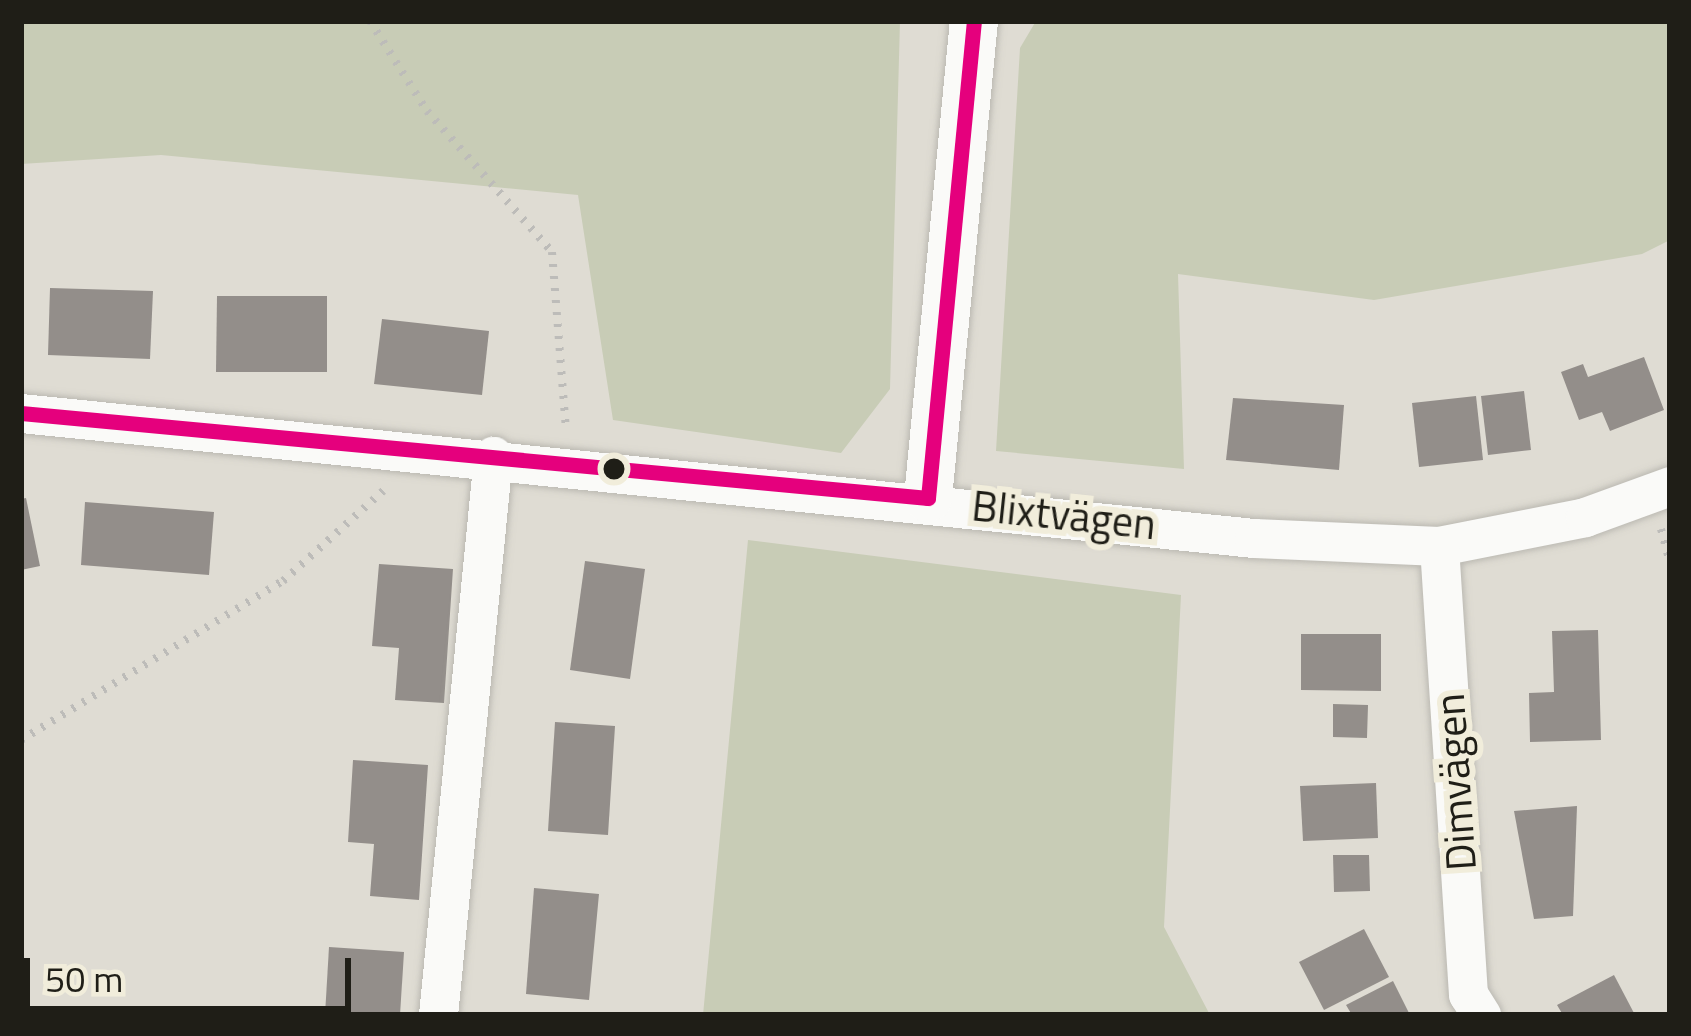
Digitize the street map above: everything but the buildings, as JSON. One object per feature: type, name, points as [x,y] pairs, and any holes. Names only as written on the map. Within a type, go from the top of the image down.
[{"type":"street","points":[[928,498],[974,21]]},
{"type":"street","name":"Blixtvägen","points":[[21,413],[928,498],[1254,538],[1439,546],[1585,517],[1670,486]]},
{"type":"street","points":[[438,1015],[493,456]]},
{"type":"street","name":"Dimvägen","points":[[1439,546],[1468,994],[1480,1015]]},
{"type":"path","points":[[370,21],[427,111],[552,252],[569,465]]},
{"type":"path","points":[[21,740],[283,581],[429,450]]},
{"type":"green space","points":[[21,21],[900,21],[890,389],[841,453],[613,420],[578,195],[161,155],[21,164]]},
{"type":"green space","points":[[1036,21],[1670,21],[1670,240],[1642,254],[1374,300],[1178,274],[1184,469],[996,451],[1020,48]]},
{"type":"green space","points":[[748,540],[1181,595],[1164,927],[1210,1015],[703,1015]]},
{"type":"transit line","points":[[928,498],[974,21]]},
{"type":"transit line","points":[[21,413],[928,498]]}]
